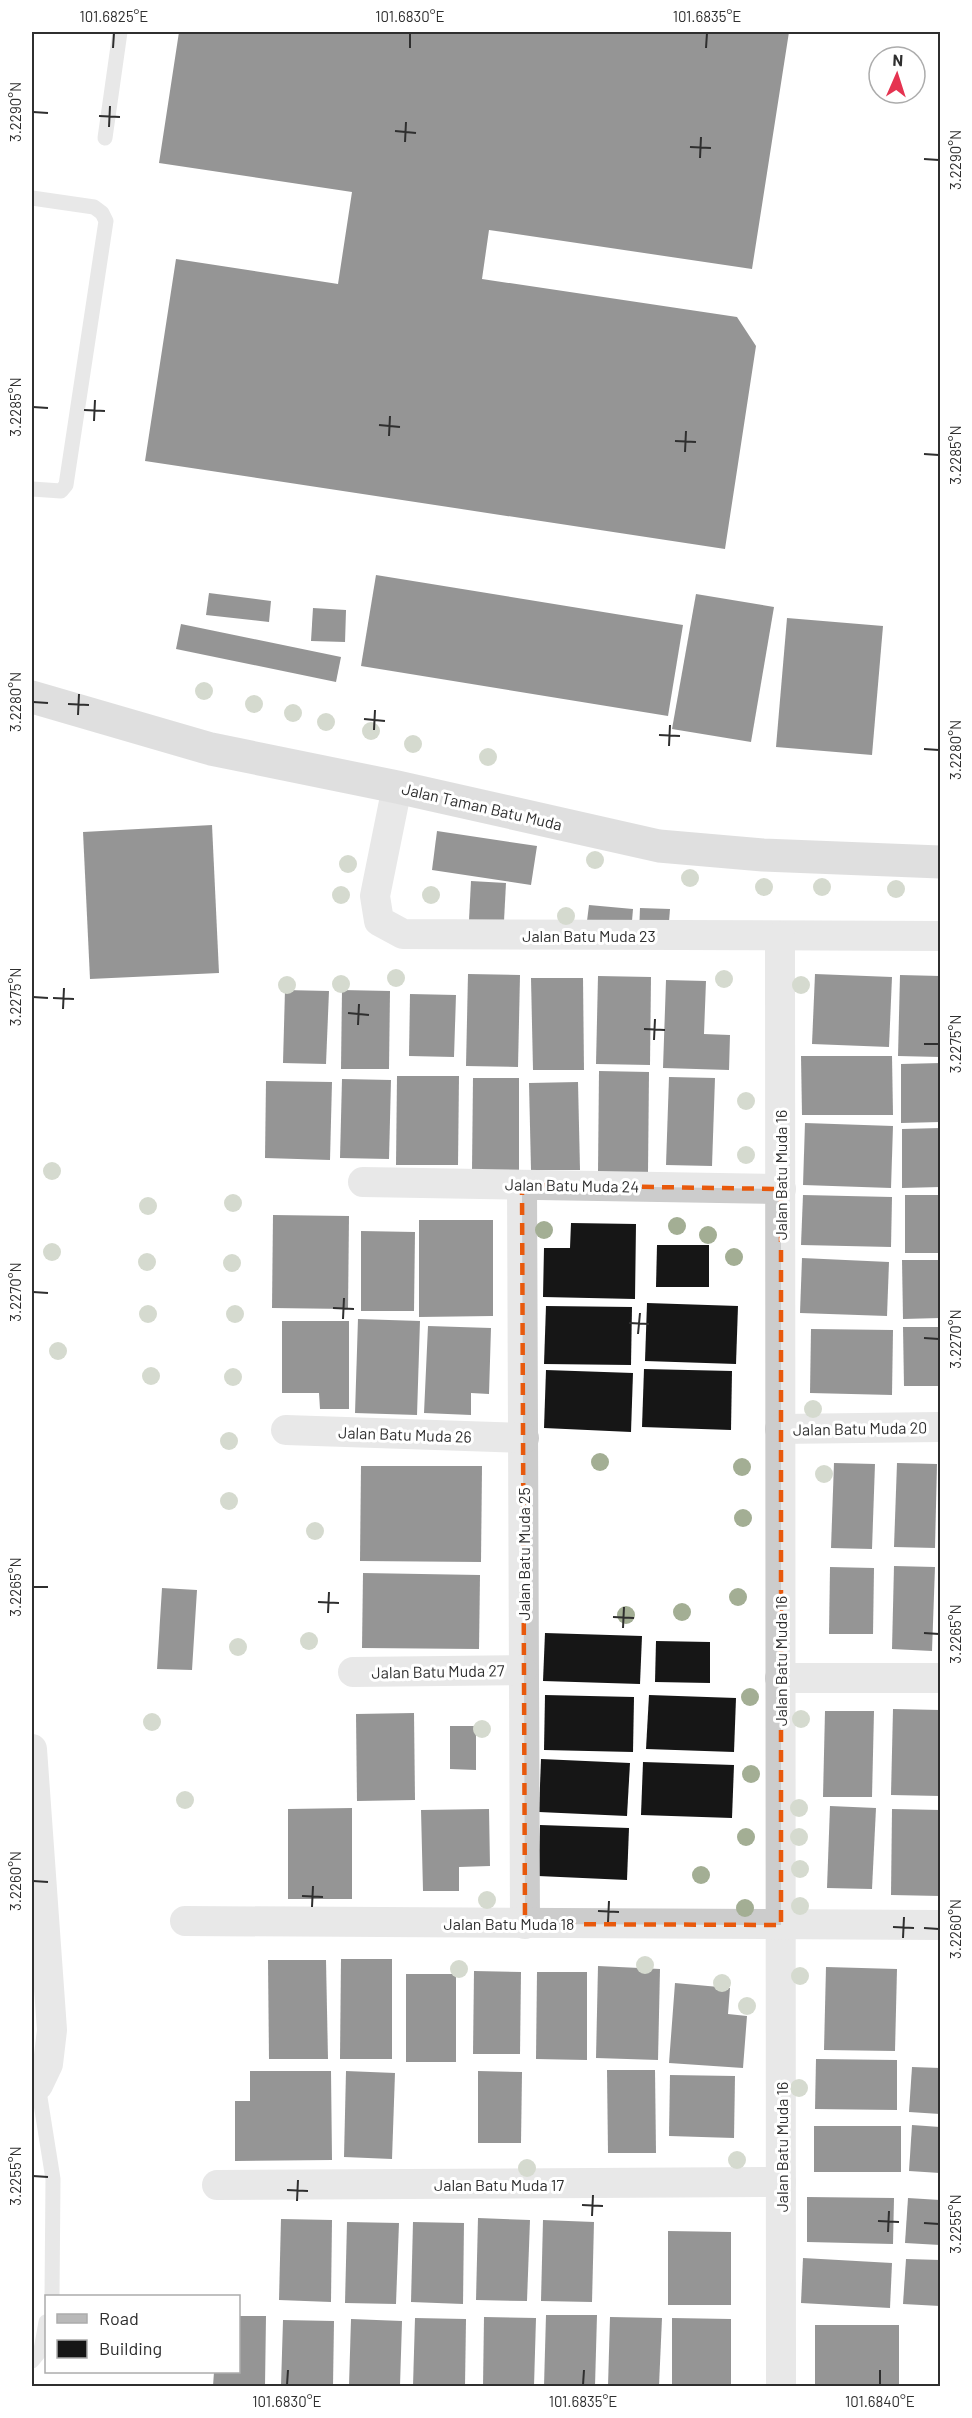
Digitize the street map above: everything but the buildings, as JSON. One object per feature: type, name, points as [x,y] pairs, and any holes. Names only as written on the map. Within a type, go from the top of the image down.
[{"type":"street","name":"Jalan Taman Batu Muda","points":[[32,697],[211,749],[398,787],[659,846],[763,855],[940,862]]},
{"type":"street","name":"Jalan Batu Muda 23","points":[[398,787],[375,896],[379,921],[403,934],[940,936]]},
{"type":"street","name":"Jalan Batu Muda 16","points":[[780,936],[781,2386]]},
{"type":"street","name":"Jalan Batu Muda 24","points":[[363,1182],[781,1189]]},
{"type":"street","name":"Jalan Batu Muda 25","points":[[522,1185],[524,1438],[522,1670],[525,1924]]},
{"type":"street","name":"Jalan Batu Muda 20","points":[[780,1429],[940,1427]]},
{"type":"street","name":"Jalan Batu Muda 26","points":[[286,1430],[524,1438]]},
{"type":"street","name":"Jalan Batu Muda 27","points":[[353,1672],[522,1670]]},
{"type":"street","points":[[780,1678],[940,1678]]},
{"type":"street","points":[[32,1749],[52,2030],[48,2064],[35,2085]]},
{"type":"street","name":"Jalan Batu Muda 18","points":[[185,1921],[940,1926]]},
{"type":"street","name":"Jalan Batu Muda 17","points":[[217,2185],[781,2182]]},
{"type":"lane","points":[[105,138],[120,32]]},
{"type":"lane","points":[[32,198],[94,207],[102,213],[106,221],[66,484],[61,491],[32,489]]},
{"type":"lane","points":[[35,2085],[53,2179],[52,2295]]},
{"type":"lane","points":[[32,2361],[40,2350],[45,2327]]},
{"type":"highlighted area","points":[[522,1185],[781,1189],[781,1925],[525,1924]]}]
